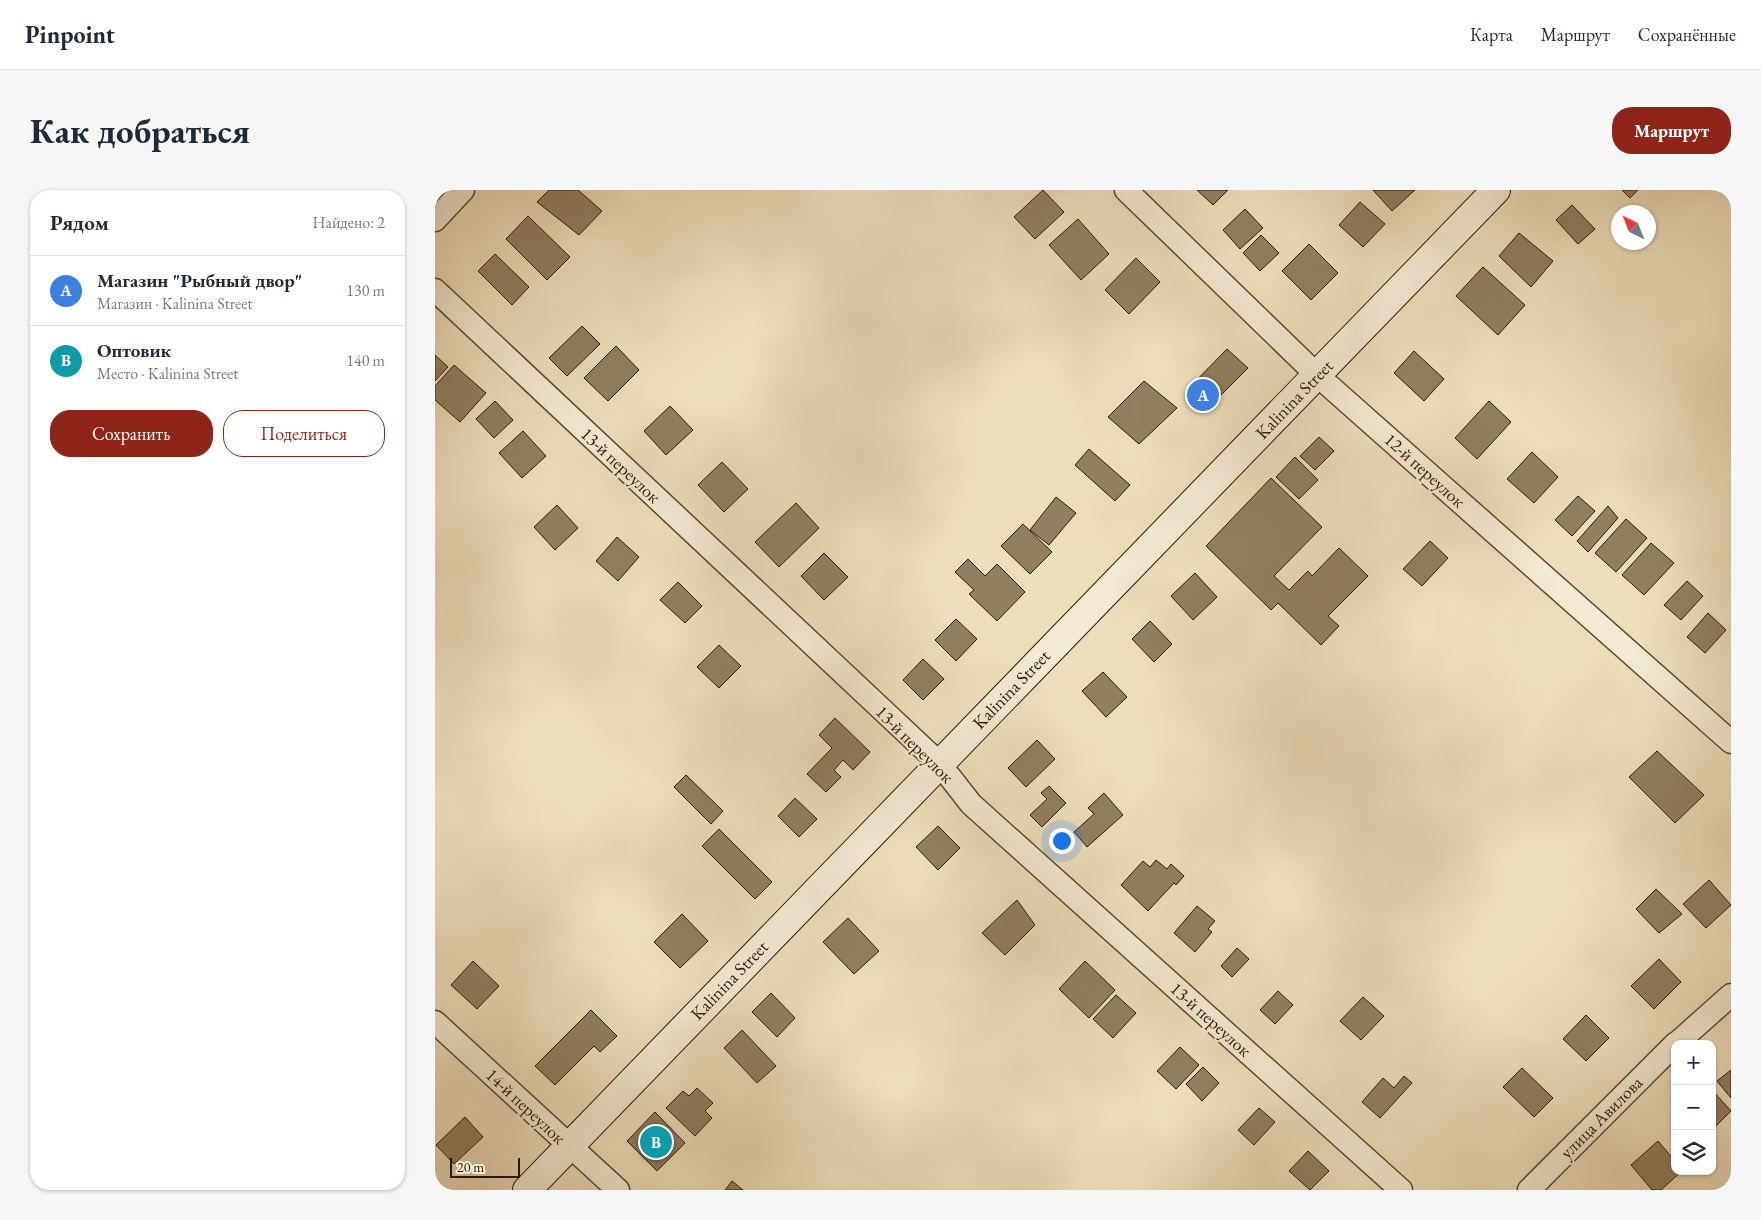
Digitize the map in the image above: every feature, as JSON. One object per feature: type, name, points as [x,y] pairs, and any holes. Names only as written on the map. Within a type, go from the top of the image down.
[{"type":"main road","name":"Kalinina Street","points":[[527,1190],[1496,190]]},
{"type":"street","points":[[435,220],[463,190]]},
{"type":"street","name":"12-й переулок","points":[[1126,190],[1317,375],[1731,742]]},
{"type":"street","name":"13-й переулок","points":[[435,290],[939,763],[971,804],[1401,1190]]},
{"type":"street","name":"улица Авилова","points":[[1680,1040],[1731,995]]},
{"type":"street","name":"14-й переулок","points":[[435,1022],[618,1190]]},
{"type":"street","name":"улица Авилова","points":[[1529,1190],[1671,1048]]},
{"type":"building","points":[[549,190],[578,190],[602,211],[579,235],[537,202]]},
{"type":"building","points":[[1043,190],[1064,212],[1035,239],[1014,217]]},
{"type":"building","points":[[1197,190],[1228,190],[1213,205]]},
{"type":"building","points":[[1373,190],[1415,190],[1392,211]]},
{"type":"building","points":[[1622,190],[1638,190],[1630,198]]},
{"type":"building","points":[[1360,202],[1385,224],[1363,247],[1339,225]]},
{"type":"building","points":[[1572,205],[1595,229],[1578,244],[1556,220]]},
{"type":"building","points":[[1245,209],[1263,228],[1240,249],[1223,230]]},
{"type":"building","points":[[528,216],[570,257],[547,280],[506,239]]},
{"type":"building","points":[[1078,219],[1109,254],[1081,280],[1049,245]]},
{"type":"building","points":[[1519,233],[1553,261],[1531,287],[1499,256]]},
{"type":"building","points":[[1261,235],[1279,253],[1260,271],[1243,253]]},
{"type":"building","points":[[1309,244],[1338,273],[1311,300],[1282,271]]},
{"type":"building","points":[[495,254],[529,287],[512,305],[478,271]]},
{"type":"building","points":[[1136,258],[1160,282],[1129,314],[1105,290]]},
{"type":"building","points":[[1483,267],[1525,305],[1498,335],[1456,296]]},
{"type":"building","points":[[582,326],[600,344],[567,376],[549,358]]},
{"type":"building","points":[[616,346],[639,370],[608,401],[584,378]]},
{"type":"building","points":[[1227,349],[1248,368],[1206,410],[1186,391]]},
{"type":"building","points":[[1414,351],[1444,379],[1424,401],[1394,373]]},
{"type":"building","points":[[435,355],[448,367],[435,381]]},
{"type":"building","points":[[454,365],[486,393],[460,422],[435,400],[435,386]]},
{"type":"building","points":[[1144,381],[1177,408],[1139,444],[1108,417]]},
{"type":"building","points":[[495,401],[513,420],[494,438],[476,419]]},
{"type":"building","points":[[1489,401],[1511,422],[1477,459],[1455,438]]},
{"type":"building","points":[[670,406],[693,430],[666,455],[644,431]]},
{"type":"building","points":[[523,431],[546,456],[522,478],[499,453]]},
{"type":"building","points":[[1319,437],[1334,451],[1315,470],[1300,456]]},
{"type":"building","points":[[1089,449],[1130,485],[1115,501],[1075,465]]},
{"type":"building","points":[[1532,452],[1558,477],[1534,503],[1507,479]]},
{"type":"building","points":[[1295,457],[1318,480],[1299,499],[1276,477]]},
{"type":"building","points":[[722,462],[748,489],[724,512],[698,485]]},
{"type":"building","points":[[1271,478],[1322,527],[1274,576],[1289,590],[1308,571],[1312,576],[1339,548],[1368,576],[1328,616],[1339,626],[1321,645],[1278,603],[1271,610],[1206,546]]},
{"type":"building","points":[[1578,496],[1595,511],[1572,536],[1555,520]]},
{"type":"building","points":[[1056,497],[1076,513],[1049,545],[1030,530]]},
{"type":"building","points":[[796,503],[819,528],[779,567],[755,542]]},
{"type":"building","points":[[557,505],[578,528],[555,550],[534,527]]},
{"type":"building","points":[[1608,506],[1618,518],[1588,552],[1577,541]]},
{"type":"building","points":[[1626,519],[1647,538],[1616,572],[1595,553]]},
{"type":"building","points":[[1023,524],[1052,552],[1030,574],[1001,546]]},
{"type":"building","points":[[617,537],[639,557],[618,581],[596,561]]},
{"type":"building","points":[[1430,541],[1448,558],[1422,586],[1403,569]]},
{"type":"building","points":[[1651,543],[1674,563],[1644,595],[1622,575]]},
{"type":"building","points":[[824,553],[848,577],[824,600],[801,576]]},
{"type":"building","points":[[968,559],[985,576],[997,564],[1025,592],[997,621],[969,594],[974,590],[955,572]]},
{"type":"building","points":[[1195,573],[1217,597],[1193,620],[1171,596]]},
{"type":"building","points":[[1687,581],[1703,596],[1681,620],[1664,605]]},
{"type":"building","points":[[678,582],[702,606],[685,623],[660,600]]},
{"type":"building","points":[[1708,613],[1726,630],[1705,653],[1687,637]]},
{"type":"building","points":[[956,619],[977,639],[956,661],[935,640]]},
{"type":"building","points":[[1150,621],[1172,644],[1154,662],[1132,639]]},
{"type":"building","points":[[719,645],[741,666],[719,688],[697,667]]},
{"type":"building","points":[[923,659],[944,679],[923,700],[903,680]]},
{"type":"building","points":[[1103,672],[1127,697],[1106,717],[1082,691]]},
{"type":"building","points":[[835,718],[870,752],[853,770],[843,760],[834,770],[841,777],[826,792],[807,774],[832,748],[819,735]]},
{"type":"building","points":[[1037,740],[1055,759],[1026,787],[1008,768]]},
{"type":"building","points":[[1657,751],[1704,795],[1675,823],[1629,777]]},
{"type":"building","points":[[686,775],[723,811],[711,824],[674,787]]},
{"type":"building","points":[[1049,786],[1066,803],[1042,827],[1030,815],[1047,799],[1041,793]]},
{"type":"building","points":[[1104,793],[1123,815],[1087,847],[1074,832],[1094,814],[1088,808]]},
{"type":"building","points":[[795,798],[817,819],[799,837],[778,816]]},
{"type":"building","points":[[938,826],[960,848],[938,870],[916,847]]},
{"type":"building","points":[[719,829],[772,882],[755,899],[702,846]]},
{"type":"building","points":[[1156,860],[1167,869],[1171,864],[1184,876],[1176,885],[1174,883],[1148,911],[1121,885],[1143,861],[1150,867]]},
{"type":"building","points":[[1709,880],[1731,905],[1706,928],[1683,904]]},
{"type":"building","points":[[1656,889],[1682,914],[1659,933],[1636,909]]},
{"type":"building","points":[[1017,900],[1035,925],[1005,955],[982,933]]},
{"type":"building","points":[[1197,906],[1215,921],[1208,929],[1212,932],[1195,952],[1174,933]]},
{"type":"building","points":[[682,914],[708,941],[680,968],[654,942]]},
{"type":"building","points":[[848,918],[879,951],[854,974],[823,942]]},
{"type":"building","points":[[1237,948],[1249,959],[1232,977],[1221,966]]},
{"type":"building","points":[[1659,959],[1681,982],[1654,1009],[1631,986]]},
{"type":"building","points":[[473,961],[499,986],[477,1009],[451,985]]},
{"type":"building","points":[[1085,961],[1115,990],[1089,1018],[1059,989]]},
{"type":"building","points":[[1278,991],[1293,1005],[1275,1024],[1260,1010]]},
{"type":"building","points":[[771,993],[795,1018],[777,1037],[752,1012]]},
{"type":"building","points":[[1116,995],[1136,1013],[1113,1038],[1093,1019]]},
{"type":"building","points":[[1363,997],[1384,1016],[1361,1040],[1340,1021]]},
{"type":"building","points":[[591,1010],[617,1036],[600,1052],[594,1046],[555,1085],[535,1066]]},
{"type":"building","points":[[1586,1015],[1609,1038],[1586,1061],[1563,1039]]},
{"type":"building","points":[[742,1030],[776,1066],[757,1083],[724,1048]]},
{"type":"building","points":[[1180,1047],[1199,1065],[1176,1089],[1157,1071]]},
{"type":"building","points":[[1203,1067],[1219,1083],[1202,1101],[1186,1084]]},
{"type":"building","points":[[1522,1068],[1553,1098],[1534,1117],[1503,1087]]},
{"type":"building","points":[[1731,1070],[1731,1098],[1717,1081]]},
{"type":"building","points":[[1404,1076],[1412,1083],[1380,1118],[1362,1102],[1383,1078],[1394,1088]]},
{"type":"building","points":[[697,1088],[713,1103],[705,1111],[712,1118],[695,1136],[666,1108],[683,1091],[689,1096]]},
{"type":"building","points":[[1716,1094],[1731,1111],[1716,1126]]},
{"type":"building","points":[[1259,1108],[1275,1122],[1254,1145],[1238,1130]]},
{"type":"building","points":[[655,1112],[685,1143],[657,1171],[627,1141]]},
{"type":"building","points":[[465,1117],[483,1137],[454,1164],[436,1145]]},
{"type":"building","points":[[1658,1141],[1671,1156],[1671,1175],[1678,1175],[1661,1190],[1652,1190],[1631,1165]]},
{"type":"building","points":[[1308,1151],[1329,1171],[1310,1190],[1289,1171]]},
{"type":"building","points":[[732,1181],[743,1190],[725,1190]]},
{"type":"place","name":"Магазин \"Рыбный двор\"","points":[[1203,395]]},
{"type":"place","name":"Оптовик","points":[[656,1142]]}]
